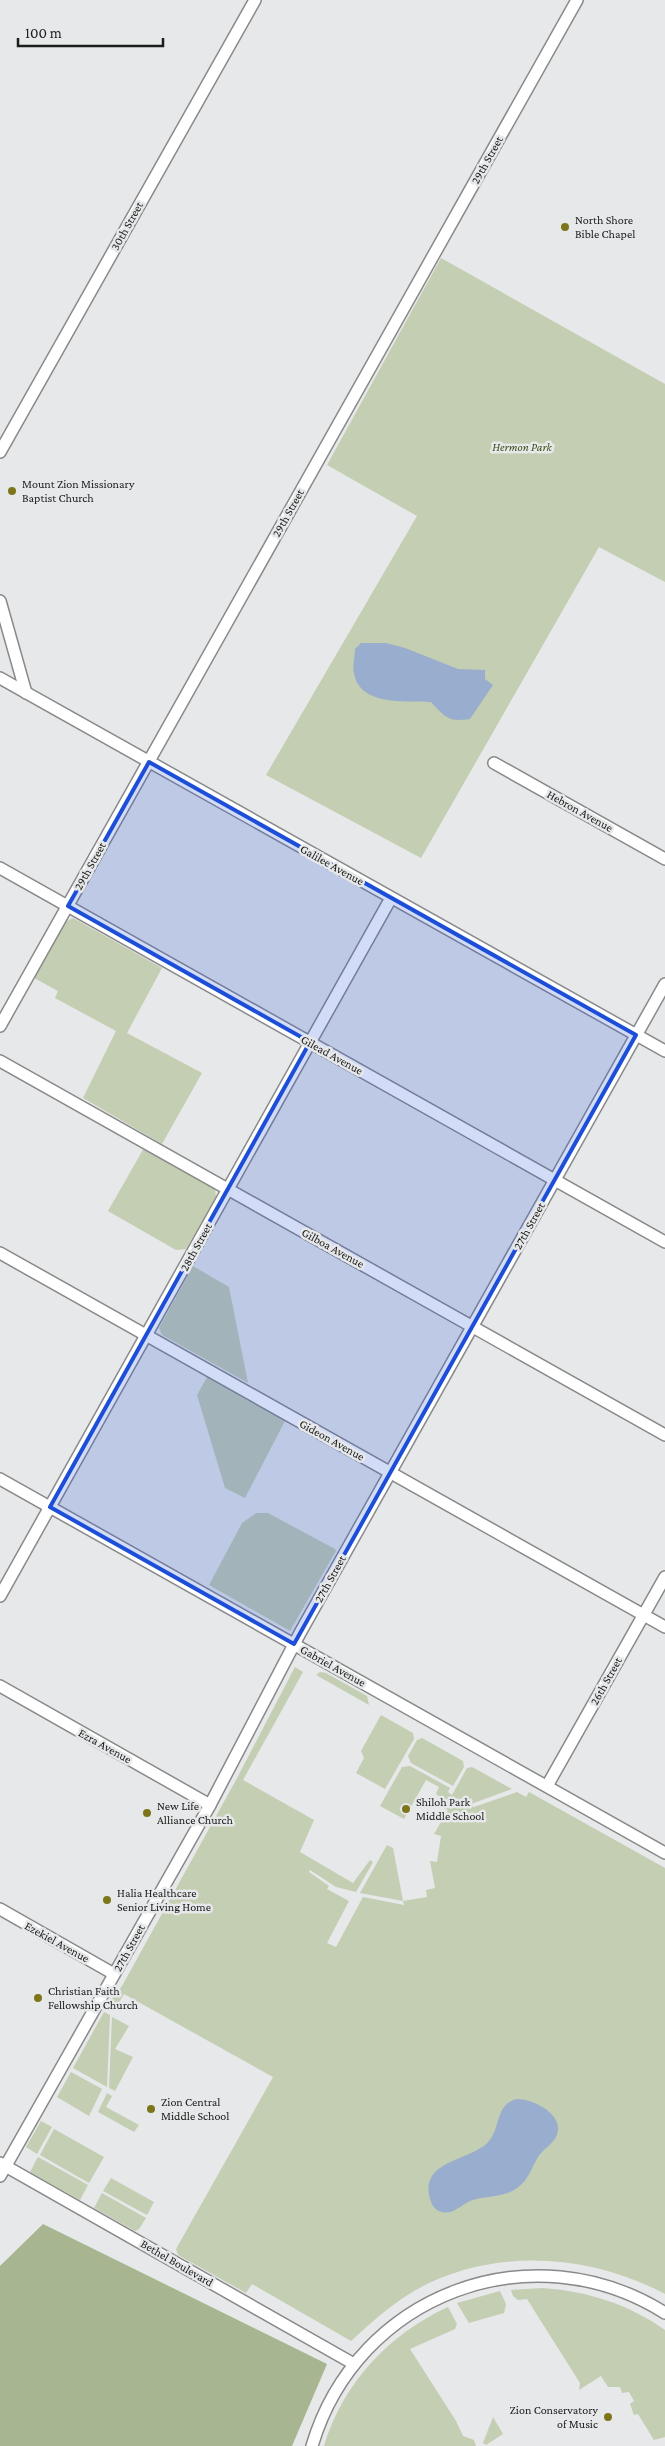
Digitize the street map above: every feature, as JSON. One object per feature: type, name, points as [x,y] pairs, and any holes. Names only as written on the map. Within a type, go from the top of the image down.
[{"type":"street","name":"30th Street","points":[[0,452],[255,0]]},
{"type":"street","name":"29th Street","points":[[0,1026],[577,0]]},
{"type":"street","points":[[0,601],[26,693]]},
{"type":"street","name":"Galilee Avenue","points":[[0,678],[665,1051]]},
{"type":"street","name":"Hebron Avenue","points":[[494,763],[665,859]]},
{"type":"street","name":"Gilead Avenue","points":[[0,868],[665,1242]]},
{"type":"street","name":"28th Street","points":[[0,1596],[391,898]]},
{"type":"street","name":"27th Street","points":[[2,2168],[210,1805],[294,1644],[665,984]]},
{"type":"street","name":"Gilboa Avenue","points":[[0,1060],[665,1435]]},
{"type":"street","name":"Gideon Avenue","points":[[0,1253],[665,1627]]},
{"type":"street","name":"Gabriel Avenue","points":[[0,1479],[665,1853]]},
{"type":"street","name":"26th Street","points":[[547,1786],[665,1577]]},
{"type":"street","name":"Ezra Avenue","points":[[0,1686],[210,1805]]},
{"type":"street","name":"Ezekiel Avenue","points":[[0,1909],[114,1974]]},
{"type":"street","name":"Bethel Boulevard","points":[[2,2168],[354,2364]]},
{"type":"street","points":[[312,2446],[331,2400],[354,2364],[384,2333],[419,2308],[468,2286],[505,2278],[544,2276],[582,2280],[632,2295],[665,2314]]},
{"type":"highlighted area","points":[[149,762],[636,1035],[294,1644],[50,1507],[310,1042],[68,906]]},
{"type":"green space","name":"Hermon Park","points":[[441,258],[665,384],[665,582],[599,547],[421,858],[266,775],[417,516],[327,465]]},
{"type":"green space","points":[[73,918],[162,968],[127,1033],[202,1073],[162,1144],[83,1098],[116,1031],[55,998],[58,991],[34,978],[65,922]]},
{"type":"green space","points":[[144,1148],[215,1188],[216,1197],[186,1249],[176,1250],[108,1211]]},
{"type":"green space","points":[[193,1266],[229,1287],[248,1383],[162,1335],[159,1328]]},
{"type":"green space","points":[[207,1377],[285,1421],[245,1498],[225,1488],[197,1395]]},
{"type":"green space","points":[[256,1513],[268,1513],[336,1551],[290,1631],[209,1585],[242,1523]]},
{"type":"green space","points":[[295,1667],[303,1672],[243,1780],[314,1820],[300,1852],[353,1883],[370,1860],[373,1862],[356,1892],[336,1887],[310,1870],[309,1872],[329,1886],[327,1889],[349,1901],[327,1943],[336,1947],[363,1897],[404,1905],[403,1901],[427,1897],[426,1890],[435,1888],[430,1861],[437,1862],[441,1836],[434,1834],[448,1810],[440,1806],[444,1799],[436,1794],[439,1787],[426,1780],[404,1819],[380,1806],[402,1767],[410,1766],[450,1788],[448,1792],[452,1795],[467,1768],[472,1767],[512,1789],[471,1804],[474,1807],[517,1792],[526,1797],[529,1792],[665,1868],[665,2294],[635,2280],[604,2270],[572,2263],[540,2261],[507,2262],[475,2267],[444,2277],[414,2291],[389,2308],[351,2341],[252,2284],[246,2293],[178,2255],[176,2249],[273,2077],[124,1994],[118,2004],[111,2000],[122,1986],[236,1780]]},
{"type":"green space","points":[[320,1672],[326,1673],[367,1696],[369,1705],[316,1675]]},
{"type":"green space","points":[[381,1715],[413,1733],[414,1739],[385,1789],[356,1773],[364,1758],[361,1751]]},
{"type":"green space","points":[[422,1738],[463,1761],[464,1767],[453,1786],[411,1763],[408,1756],[417,1740]]},
{"type":"green space","points":[[387,1845],[393,1848],[403,1901],[360,1893]]},
{"type":"green space","points":[[104,2012],[110,2015],[107,2087],[73,2068]]},
{"type":"green space","points":[[112,2017],[129,2026],[115,2049],[133,2057],[115,2091],[109,2088]]},
{"type":"green space","points":[[71,2072],[102,2089],[89,2116],[57,2097]]},
{"type":"green space","points":[[107,2093],[112,2096],[106,2107],[139,2125],[134,2132],[98,2112]]},
{"type":"green space","points":[[41,2121],[52,2127],[37,2154],[26,2147]]},
{"type":"green space","points":[[54,2129],[104,2157],[89,2183],[40,2155]]},
{"type":"green space","points":[[38,2157],[88,2185],[80,2200],[30,2172]]},
{"type":"green space","points":[[111,2178],[154,2202],[147,2215],[103,2191]]},
{"type":"green space","points":[[102,2193],[146,2218],[139,2229],[135,2231],[94,2208]]},
{"type":"green space","points":[[43,2224],[327,2364],[292,2446],[0,2446],[0,2266]]},
{"type":"green space","points":[[542,2288],[575,2292],[606,2300],[636,2313],[665,2330],[665,2437],[654,2440],[638,2414],[634,2415],[630,2404],[634,2401],[629,2392],[622,2393],[620,2387],[608,2387],[601,2376],[579,2390],[580,2383],[527,2299],[518,2300],[513,2296],[511,2290]]},
{"type":"green space","points":[[500,2291],[506,2304],[504,2313],[469,2323],[457,2303]]},
{"type":"green space","points":[[448,2307],[457,2324],[455,2329],[410,2349],[456,2421],[463,2436],[474,2440],[476,2446],[324,2446],[332,2423],[343,2402],[356,2381],[371,2363],[406,2331]]},
{"type":"green space","points":[[493,2417],[503,2434],[486,2445],[483,2443]]},
{"type":"water","points":[[361,643],[386,643],[405,648],[458,669],[485,670],[485,679],[493,685],[470,719],[463,720],[448,718],[431,702],[397,701],[374,696],[358,684],[354,673],[355,649]]},
{"type":"water","points":[[517,2099],[531,2102],[546,2109],[556,2120],[558,2127],[556,2137],[538,2157],[524,2181],[512,2191],[470,2201],[450,2212],[446,2213],[436,2209],[430,2199],[429,2186],[432,2176],[449,2162],[481,2148],[489,2141],[505,2106]]},
{"type":"place","name":"North Shore Bible Chapel","points":[[565,227]]},
{"type":"place","name":"Mount Zion Missionary Baptist Church","points":[[12,491]]},
{"type":"place","name":"Shiloh Park Middle School","points":[[406,1809]]},
{"type":"place","name":"New Life Alliance Church","points":[[147,1813]]},
{"type":"place","name":"Halia Healthcare Senior Living Home","points":[[107,1900]]},
{"type":"place","name":"Christian Faith Fellowship Church","points":[[38,1998]]},
{"type":"place","name":"Zion Central Middle School","points":[[151,2109]]},
{"type":"place","name":"Zion Conservatory of Music","points":[[608,2417]]}]
